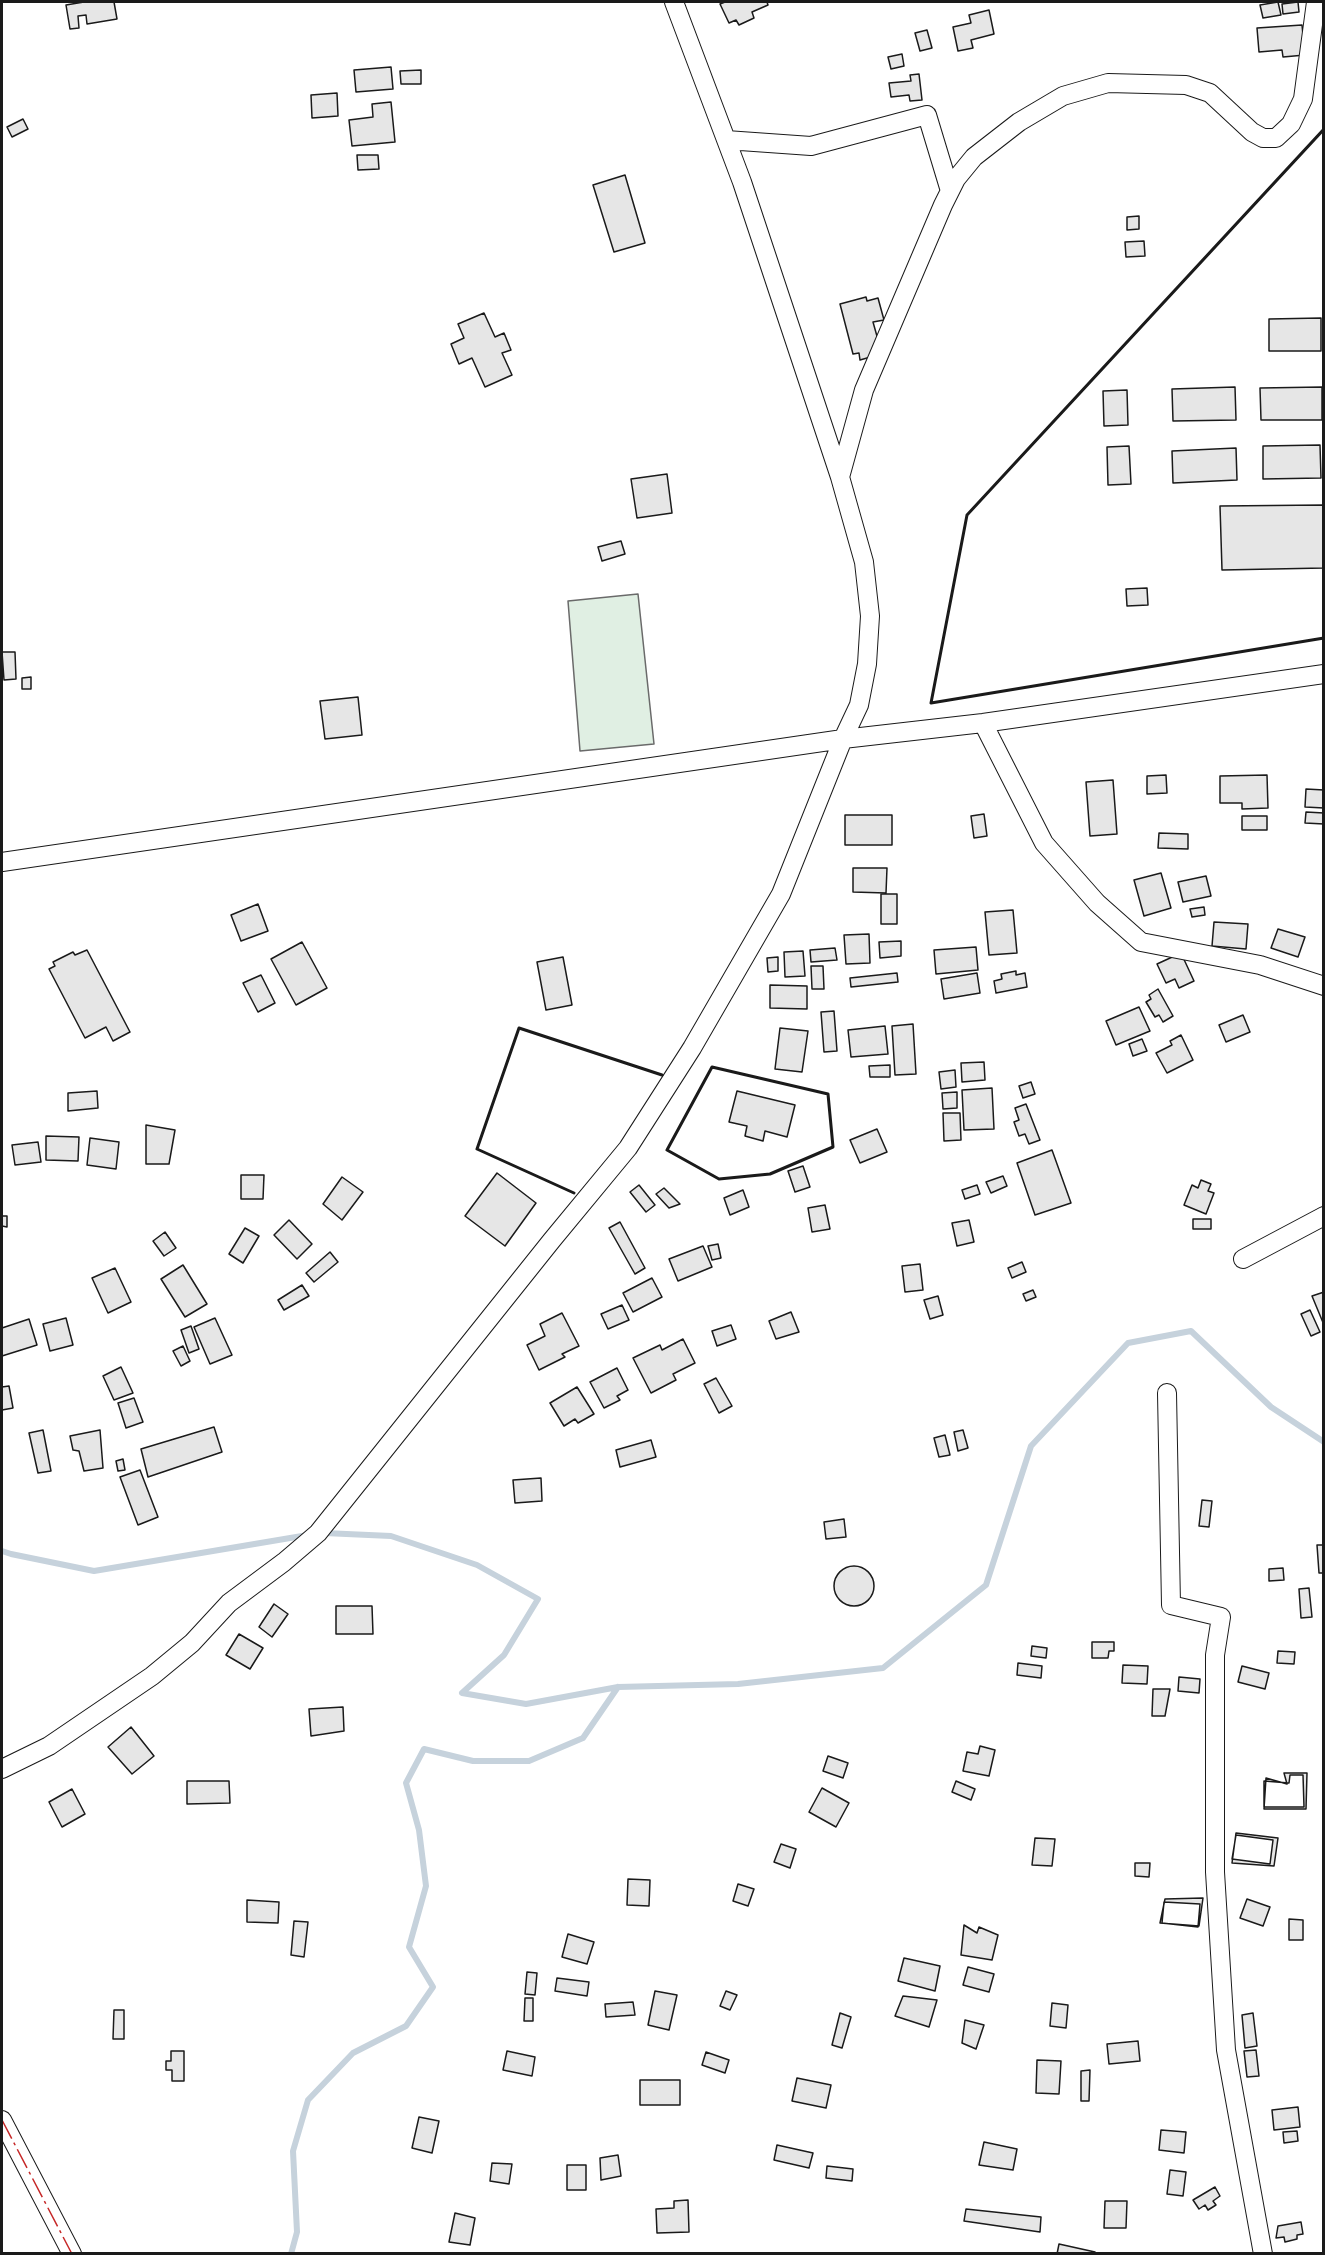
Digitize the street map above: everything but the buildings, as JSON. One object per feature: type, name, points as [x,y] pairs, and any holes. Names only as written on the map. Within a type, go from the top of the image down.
[{"type":"street","points":[[2,1769],[49,1746],[152,1676],[192,1643],[229,1603],[318,1533],[508,1294],[628,1148],[692,1048],[780,894],[859,705],[867,664],[870,616],[864,562],[840,477],[742,182],[674,2]]},
{"type":"street","points":[[840,477],[864,390],[950,191],[956,179],[974,157],[1020,122],[1063,96],[1108,83],[1186,85],[1210,93],[1252,132],[1263,138],[1276,138],[1291,124],[1303,99],[1316,2]]},
{"type":"street","points":[[726,140],[811,146],[927,115],[950,191]]},
{"type":"street","points":[[2,862],[843,739],[983,723],[1323,674]]},
{"type":"street","points":[[983,723],[1044,843],[1096,903],[1141,942],[1260,965],[1323,987]]},
{"type":"street","points":[[1243,1259],[1322,1221]]},
{"type":"street","points":[[1167,1393],[1171,1605],[1221,1617],[1215,1655],[1215,1872],[1226,2050],[1263,2253]]},
{"type":"street","points":[[2,2120],[72,2253]]},
{"type":"green space","points":[[638,594],[654,744],[580,751],[568,601]]},
{"type":"waterway","points":[[324,1533],[391,1536],[477,1565],[538,1599],[504,1655],[462,1693],[526,1704],[618,1687],[738,1684],[883,1668],[986,1585],[1031,1446],[1128,1343],[1191,1331],[1271,1407],[1324,1442]]},
{"type":"waterway","points":[[2,1551],[94,1571],[308,1535]]},
{"type":"waterway","points":[[291,2254],[297,2232],[293,2151],[308,2100],[353,2053],[406,2026],[433,1987],[409,1947],[426,1886],[419,1830],[406,1783],[424,1749],[473,1761],[529,1761],[583,1738],[618,1687]]},
{"type":"wall","points":[[1324,129],[967,515],[931,703],[1324,638]]},
{"type":"wall","points":[[574,1193],[477,1149],[519,1028],[662,1075]]},
{"type":"wall","points":[[712,1067],[828,1094],[833,1147],[770,1174],[719,1179],[667,1150],[712,1067]]},
{"type":"power","points":[[2,2120],[72,2254]]}]
